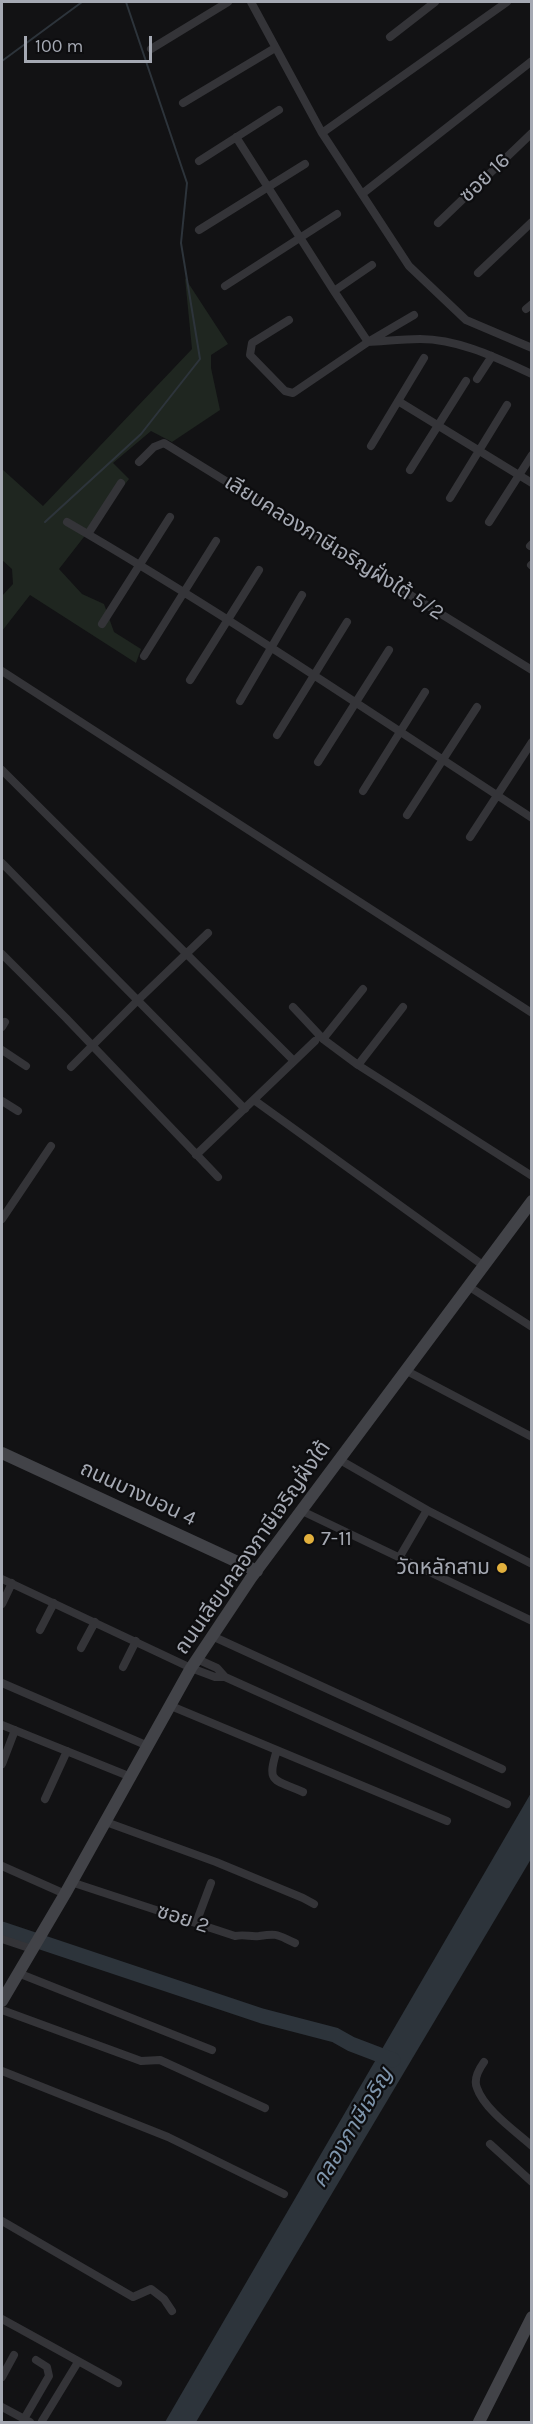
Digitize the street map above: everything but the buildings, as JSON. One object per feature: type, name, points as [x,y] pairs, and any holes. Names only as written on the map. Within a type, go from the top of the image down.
[{"type":"street","points":[[152,49],[228,2]]},
{"type":"street","points":[[251,2],[322,133],[409,266],[466,320],[531,348]]},
{"type":"street","points":[[390,38],[435,2]]},
{"type":"street","points":[[322,133],[507,2]]},
{"type":"street","points":[[183,103],[275,48]]},
{"type":"street","points":[[362,194],[531,61]]},
{"type":"street","points":[[199,161],[279,111]]},
{"type":"street","name":"ซอย 16","points":[[438,224],[531,133]]},
{"type":"street","points":[[236,137],[368,342]]},
{"type":"street","points":[[199,230],[305,164]]},
{"type":"street","points":[[225,286],[336,214]]},
{"type":"street","points":[[478,273],[531,222]]},
{"type":"street","points":[[334,291],[372,265]]},
{"type":"street","points":[[289,320],[252,343],[250,355],[285,391],[293,393],[368,342],[414,315]]},
{"type":"street","points":[[368,342],[421,339],[450,342],[492,356],[531,374]]},
{"type":"street","points":[[477,379],[492,356]]},
{"type":"street","points":[[371,446],[424,357]]},
{"type":"street","points":[[410,470],[466,381]]},
{"type":"street","points":[[398,401],[531,483]]},
{"type":"street","points":[[450,498],[507,405]]},
{"type":"street","name":"เลียบคลองภาษีเจริญฝั่งใต้ 5/2","points":[[140,462],[154,447],[164,443],[531,670]]},
{"type":"street","points":[[489,522],[531,455]]},
{"type":"street","points":[[88,534],[121,483]]},
{"type":"street","points":[[102,624],[170,516]]},
{"type":"street","points":[[68,522],[185,592],[357,702],[531,818]]},
{"type":"street","points":[[144,656],[216,541]]},
{"type":"street","points":[[189,680],[259,570]]},
{"type":"street","points":[[240,701],[302,596]]},
{"type":"street","points":[[277,735],[347,622]]},
{"type":"street","points":[[318,762],[389,650]]},
{"type":"street","points":[[2,671],[531,1013]]},
{"type":"street","points":[[363,790],[424,692]]},
{"type":"street","points":[[407,815],[477,707]]},
{"type":"street","points":[[470,837],[531,742]]},
{"type":"street","points":[[2,770],[294,1061]]},
{"type":"street","points":[[2,863],[245,1109]]},
{"type":"street","points":[[71,1067],[208,933]]},
{"type":"street","points":[[2,954],[218,1177]]},
{"type":"street","points":[[196,1155],[319,1040],[363,989]]},
{"type":"street","points":[[293,1007],[319,1040],[531,1176]]},
{"type":"street","points":[[358,1065],[403,1007]]},
{"type":"street","points":[[2,1050],[26,1066]]},
{"type":"street","points":[[254,1100],[484,1266]]},
{"type":"street","points":[[2,1101],[18,1111]]},
{"type":"street","points":[[2,1219],[51,1146]]},
{"type":"street","name":"ถนนเลียบคลองภาษีเจริญฝั่งใต้","points":[[2,2001],[106,1822],[194,1663],[257,1571],[405,1370],[529,1208]]},
{"type":"street","points":[[468,1286],[531,1328]]},
{"type":"street","points":[[405,1370],[531,1437]]},
{"type":"street","name":"ถนนบางบอน 4","points":[[2,1453],[257,1571]]},
{"type":"street","points":[[340,1460],[427,1510],[531,1564]]},
{"type":"street","points":[[399,1558],[427,1510]]},
{"type":"street","points":[[302,1511],[531,1621]]},
{"type":"street","points":[[2,1579],[136,1641],[194,1663],[217,1668],[225,1677],[507,1804]]},
{"type":"street","points":[[2,1604],[12,1583]]},
{"type":"street","points":[[40,1630],[54,1603]]},
{"type":"street","points":[[81,1648],[95,1622]]},
{"type":"street","points":[[212,1636],[502,1770]]},
{"type":"street","points":[[123,1667],[136,1641]]},
{"type":"street","points":[[2,1683],[148,1746]]},
{"type":"street","points":[[171,1706],[447,1821]]},
{"type":"street","points":[[2,1725],[131,1777]]},
{"type":"street","points":[[2,1764],[15,1730]]},
{"type":"street","points":[[45,1799],[67,1750]]},
{"type":"street","points":[[277,1750],[271,1770],[272,1775],[278,1781],[303,1792]]},
{"type":"street","points":[[106,1822],[216,1862],[314,1904]]},
{"type":"street","points":[[2,1866],[65,1894]]},
{"type":"street","name":"ซอย 2","points":[[71,1882],[235,1936],[273,1933],[296,1943]]},
{"type":"street","points":[[196,1923],[211,1883]]},
{"type":"street","points":[[2,1939],[35,1945]]},
{"type":"street","points":[[18,1973],[212,2050]]},
{"type":"street","points":[[2,2010],[141,2061],[160,2060],[265,2108]]},
{"type":"street","points":[[484,2062],[478,2071],[476,2087],[488,2106],[531,2146]]},
{"type":"street","points":[[2,2071],[168,2137],[284,2194]]},
{"type":"street","points":[[490,2144],[531,2182]]},
{"type":"street","points":[[2,2221],[133,2296],[151,2289],[164,2298],[172,2311]]},
{"type":"street","points":[[479,2422],[531,2317]]},
{"type":"street","points":[[2,2319],[117,2383]]},
{"type":"street","points":[[2,2376],[14,2355]]},
{"type":"street","points":[[2,2407],[27,2421],[49,2376],[47,2367],[36,2360]]},
{"type":"street","points":[[42,2421],[78,2362]]},
{"type":"shaded area","points":[[185,278],[228,344],[211,355],[211,368],[220,410],[172,442],[151,431],[113,463],[129,479],[59,569],[82,594],[104,604],[114,632],[141,649],[136,663],[30,595],[2,631],[2,596],[13,584],[12,569],[2,560],[2,469],[43,506],[192,349]]},
{"type":"water","name":"คลองภาษีเจริญ","points":[[531,1793],[531,1859],[196,2422],[165,2422]]},
{"type":"waterway","points":[[2,61],[82,2]]},
{"type":"waterway","points":[[45,522],[141,434],[200,359],[181,243],[187,183],[126,2]]},
{"type":"waterway","name":"คลองภาษีเจริญ","points":[[2,1929],[262,2016],[335,2035],[351,2044],[393,2060]]},
{"type":"place","name":"7-11","points":[[309,1539]]},
{"type":"place","name":"วัดหลักสาม","points":[[502,1568]]}]
